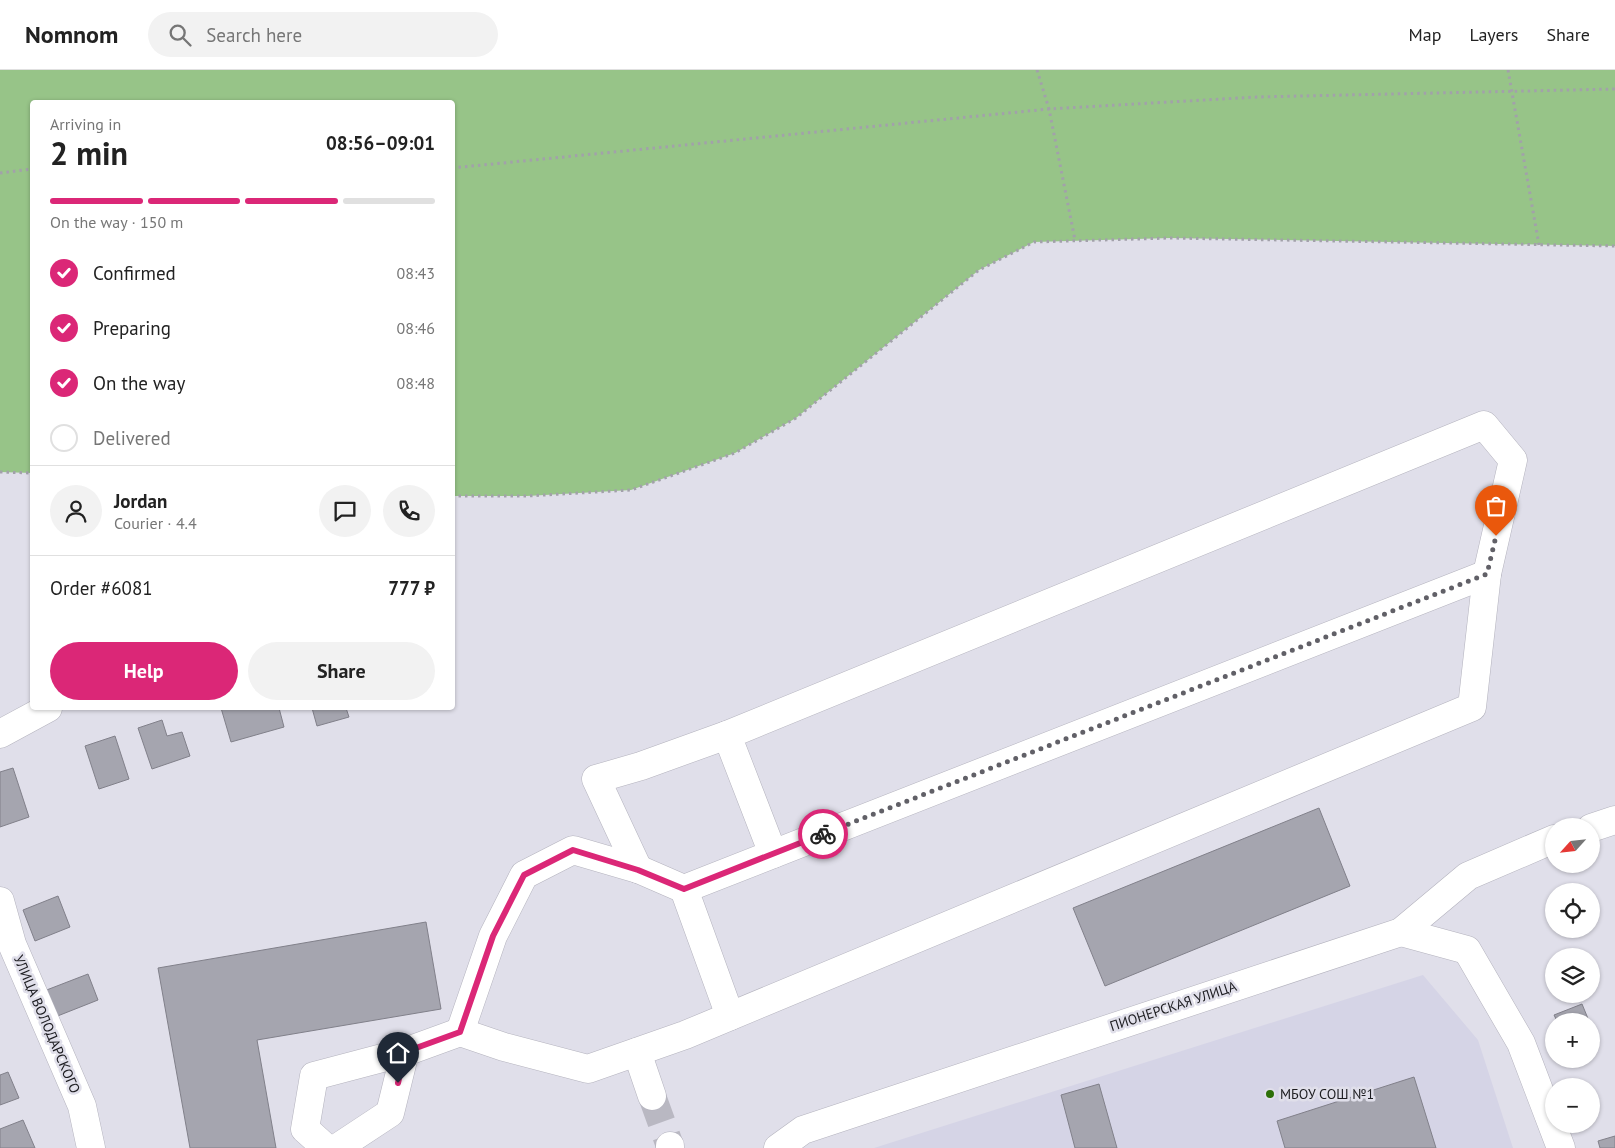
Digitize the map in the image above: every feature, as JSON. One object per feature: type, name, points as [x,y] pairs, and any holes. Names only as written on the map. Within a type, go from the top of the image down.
[{"type":"street","points":[[326,1148],[305,1129],[314,1076],[405,1052],[460,1032],[504,1047],[588,1069],[730,1016],[1472,707],[1487,574],[1513,460],[1484,425],[727,735],[641,766],[596,778],[638,870]]},
{"type":"street","points":[[460,1032],[493,936],[524,875],[573,850],[638,870],[684,889],[1487,574]]},
{"type":"street","points":[[0,734],[44,710]]},
{"type":"street","points":[[727,735],[773,854]]},
{"type":"street","points":[[1600,825],[1615,820]]},
{"type":"street","name":"ПИОНЕРСКАЯ УЛИЦА","points":[[778,1148],[803,1130],[1401,932],[1468,876],[1545,843]]},
{"type":"street","points":[[684,889],[730,1016]]},
{"type":"street","name":"УЛИЦА ВОЛОДАРСКОГО","points":[[0,901],[12,944],[82,1106],[91,1148]]},
{"type":"street","points":[[1401,932],[1467,950],[1521,1043],[1561,1148]]},
{"type":"street","points":[[337,1148],[390,1114],[405,1052]]},
{"type":"street","points":[[637,1052],[652,1096]]},
{"type":"path","points":[[1037,70],[1049,109],[1075,240]]},
{"type":"path","points":[[1508,70],[1539,245]]},
{"type":"path","points":[[455,168],[1049,109],[1257,97],[1615,89]]},
{"type":"path","points":[[0,173],[30,170]]},
{"type":"path","points":[[455,496],[527,496],[630,490],[736,453],[796,418],[979,270],[1034,242],[1170,238],[1615,246]]},
{"type":"path","points":[[0,472],[30,473]]},
{"type":"shaded area","name":"МБОУ СОШ №1","points":[[1423,975],[1478,1040],[1513,1148],[874,1148]]},
{"type":"green space","points":[[0,70],[1615,70],[1615,246],[1170,238],[1034,242],[979,270],[796,418],[735,453],[631,490],[527,496],[455,496],[455,100],[30,100],[30,473],[0,472]]},
{"type":"building","points":[[222,710],[280,710],[284,727],[231,742]]},
{"type":"building","points":[[313,710],[347,710],[349,717],[317,726]]},
{"type":"building","points":[[162,720],[167,736],[182,732],[190,756],[152,769],[138,728]]},
{"type":"building","points":[[115,736],[129,779],[99,789],[85,746]]},
{"type":"building","points":[[13,768],[29,817],[0,827],[0,772]]},
{"type":"building","points":[[1319,808],[1350,886],[1105,986],[1073,908]]},
{"type":"building","points":[[58,896],[70,927],[35,941],[23,910]]},
{"type":"building","points":[[426,922],[441,1009],[257,1040],[276,1148],[190,1148],[158,968]]},
{"type":"building","points":[[88,974],[98,1000],[55,1017],[44,991]]},
{"type":"building","points":[[1582,1004],[1586,1013],[1559,1013]]},
{"type":"building","points":[[8,1072],[19,1098],[0,1105],[0,1075]]},
{"type":"building","points":[[1414,1077],[1436,1148],[1285,1148],[1277,1121]]},
{"type":"building","points":[[1099,1084],[1117,1148],[1075,1148],[1061,1095]]},
{"type":"building","points":[[23,1120],[35,1148],[0,1148],[0,1129]]},
{"type":"building","points":[[1615,1136],[1615,1148],[1600,1148],[1598,1141]]},
{"type":"tunnel","points":[[652,1096],[670,1146]]},
{"type":"way so far","points":[[823,834],[1487,574],[1496,536]]},
{"type":"place","name":"МБОУ СОШ №1","points":[[1270,1094]]},
{"type":"route","points":[[398,1083],[405,1052],[460,1032],[493,936],[524,875],[573,850],[638,870],[684,889],[823,834]]}]
